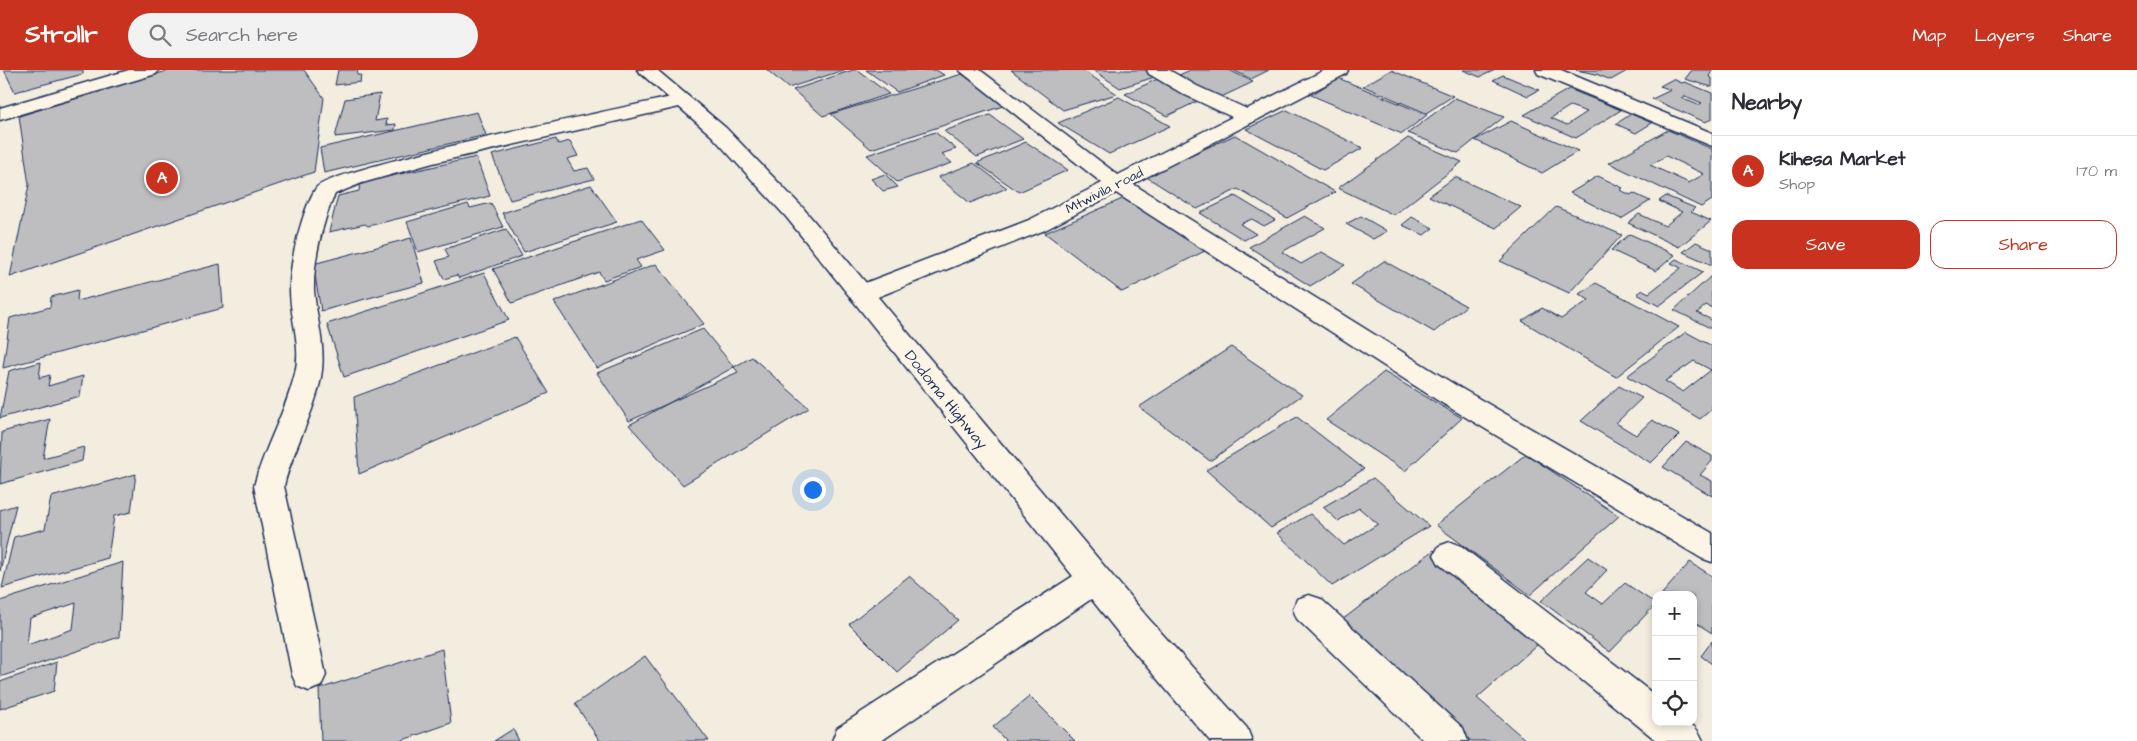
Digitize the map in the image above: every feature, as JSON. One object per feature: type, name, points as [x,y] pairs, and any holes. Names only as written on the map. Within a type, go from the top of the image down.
[{"type":"main road","points":[[0,114],[149,70]]},
{"type":"main road","name":"Dodoma Highway","points":[[646,70],[719,132],[751,164],[861,294],[1136,629],[1234,741]]},
{"type":"main road","points":[[968,70],[1117,184],[1447,393],[1712,549]]},
{"type":"main road","points":[[1156,70],[1190,90],[1248,118]]},
{"type":"main road","points":[[1545,70],[1712,140]]},
{"type":"main road","name":"Mtwivila road","points":[[861,294],[1037,225],[1248,118],[1324,73]]},
{"type":"main road","points":[[309,675],[269,486],[276,462],[299,405],[309,371],[310,342],[302,290],[304,267],[318,207],[326,190],[334,184],[430,158],[681,101]]},
{"type":"main road","points":[[1450,555],[1670,731]]},
{"type":"main road","points":[[850,741],[1095,579]]},
{"type":"main road","points":[[1309,609],[1450,741]]},
{"type":"building","points":[[4,70],[83,70],[83,74],[15,92]]},
{"type":"building","points":[[170,70],[304,70],[324,98],[314,172],[10,277],[29,185],[19,116]]},
{"type":"building","points":[[338,70],[358,70],[357,75],[361,75],[360,82],[335,85]]},
{"type":"building","points":[[767,70],[844,70],[788,88]]},
{"type":"building","points":[[857,70],[889,94],[823,116],[793,90]]},
{"type":"building","points":[[866,70],[936,70],[944,75],[897,92]]},
{"type":"building","points":[[1011,70],[1083,70],[1117,94],[1063,110]]},
{"type":"building","points":[[1093,70],[1153,70],[1161,75],[1120,88]]},
{"type":"building","points":[[1190,70],[1229,70],[1253,82],[1215,100],[1173,78]]},
{"type":"building","points":[[1233,70],[1269,70],[1251,79]]},
{"type":"building","points":[[1391,70],[1453,96],[1426,113],[1363,86]]},
{"type":"building","points":[[1463,70],[1495,70],[1480,77]]},
{"type":"building","points":[[1576,70],[1627,71],[1611,80],[1596,74]]},
{"type":"building","points":[[1692,70],[1712,70],[1709,77],[1712,78],[1712,87],[1685,79]]},
{"type":"building","points":[[962,74],[1006,105],[871,149],[831,114]]},
{"type":"building","points":[[1503,75],[1539,90],[1528,96],[1493,80]]},
{"type":"building","points":[[1162,77],[1204,98],[1167,116],[1125,94]]},
{"type":"building","points":[[1338,78],[1427,115],[1402,134],[1311,95]]},
{"type":"building","points":[[1673,79],[1712,93],[1712,119],[1705,122],[1652,99],[1671,90],[1660,86]],"holes":[[[1685,96],[1702,103],[1698,105],[1681,98]]]},
{"type":"building","points":[[1569,89],[1621,110],[1576,138],[1524,115]],"holes":[[[1570,106],[1587,112],[1567,125],[1551,118]]]},
{"type":"building","points":[[380,94],[375,121],[387,119],[386,125],[396,124],[395,130],[335,137],[345,99]]},
{"type":"building","points":[[1119,97],[1170,126],[1109,154],[1058,123]]},
{"type":"building","points":[[1455,98],[1504,117],[1458,153],[1408,133]]},
{"type":"building","points":[[1287,110],[1363,148],[1323,170],[1246,129]]},
{"type":"building","points":[[477,112],[486,135],[324,173],[320,148]]},
{"type":"building","points":[[1631,114],[1652,123],[1636,133],[1616,124]]},
{"type":"building","points":[[990,115],[1023,139],[977,157],[944,131]]},
{"type":"building","points":[[1511,121],[1578,151],[1542,173],[1475,140]]},
{"type":"building","points":[[1668,130],[1712,149],[1712,200],[1701,207],[1609,163]],"holes":[[[1666,156],[1704,174],[1689,183],[1650,165]]]},
{"type":"building","points":[[935,132],[956,149],[941,154],[952,163],[897,182],[867,155]]},
{"type":"building","points":[[1235,135],[1335,192],[1287,218],[1238,189],[1197,209],[1145,176]]},
{"type":"building","points":[[1408,138],[1462,162],[1394,215],[1338,188]]},
{"type":"building","points":[[556,139],[558,144],[570,141],[578,156],[567,159],[574,171],[588,168],[594,179],[510,200],[492,155]]},
{"type":"building","points":[[1026,142],[1068,170],[1019,192],[977,163]]},
{"type":"building","points":[[476,157],[490,196],[368,226],[365,224],[329,232],[338,196],[359,191],[360,183]]},
{"type":"building","points":[[974,163],[1007,188],[970,203],[938,177]]},
{"type":"building","points":[[885,174],[898,187],[883,191],[871,179]]},
{"type":"building","points":[[1598,176],[1623,188],[1620,190],[1631,195],[1633,193],[1650,201],[1621,219],[1570,193]]},
{"type":"building","points":[[1455,177],[1521,207],[1496,228],[1429,196]]},
{"type":"building","points":[[591,185],[617,222],[524,252],[502,213]]},
{"type":"building","points":[[1129,196],[1207,250],[1122,292],[1045,233]]},
{"type":"building","points":[[1235,196],[1275,220],[1264,226],[1252,219],[1240,224],[1256,234],[1244,240],[1200,213]]},
{"type":"building","points":[[1666,196],[1695,208],[1691,212],[1711,221],[1679,247],[1628,223],[1639,214],[1665,226],[1682,212],[1659,201]]},
{"type":"building","points":[[491,203],[503,227],[418,252],[407,222],[468,204],[470,208]]},
{"type":"building","points":[[1556,207],[1622,235],[1569,293],[1500,261]]},
{"type":"building","points":[[1305,216],[1325,228],[1282,252],[1301,264],[1322,252],[1345,265],[1310,286],[1249,247]]},
{"type":"building","points":[[1361,216],[1387,231],[1373,239],[1346,224]]},
{"type":"building","points":[[1412,217],[1433,228],[1424,235],[1402,225]]},
{"type":"building","points":[[641,219],[665,250],[636,260],[641,267],[604,280],[599,272],[512,303],[493,269]]},
{"type":"building","points":[[506,229],[522,256],[459,278],[457,275],[444,279],[436,261],[449,257],[445,249]]},
{"type":"building","points":[[1630,234],[1675,255],[1656,271],[1611,250]]},
{"type":"building","points":[[411,238],[424,283],[321,311],[313,264]]},
{"type":"building","points":[[1696,242],[1712,249],[1712,265],[1683,252]]},
{"type":"building","points":[[1676,259],[1703,272],[1659,306],[1637,294],[1643,290],[1649,293],[1681,268],[1671,263]]},
{"type":"building","points":[[1384,261],[1466,306],[1434,332],[1351,284]]},
{"type":"building","points":[[220,264],[223,308],[3,368],[10,318],[50,307],[51,297],[78,290],[77,301]]},
{"type":"building","points":[[656,264],[704,324],[597,368],[554,302]]},
{"type":"building","points":[[484,273],[509,320],[344,377],[327,324]]},
{"type":"building","points":[[1711,276],[1712,308],[1706,305],[1697,313],[1712,320],[1712,329],[1674,310]]},
{"type":"building","points":[[1596,283],[1679,327],[1616,377],[1522,321],[1542,308],[1561,319],[1589,300],[1579,294]]},
{"type":"building","points":[[703,329],[738,372],[629,421],[597,373]]},
{"type":"building","points":[[1686,332],[1712,346],[1712,409],[1700,419],[1627,376]],"holes":[[[1694,361],[1711,370],[1683,392],[1665,381]]]},
{"type":"building","points":[[515,337],[549,393],[359,474],[354,397]]},
{"type":"building","points":[[1231,347],[1302,395],[1210,461],[1139,407]]},
{"type":"building","points":[[752,357],[809,408],[683,485],[629,425]]},
{"type":"building","points":[[41,362],[39,378],[50,375],[48,386],[83,376],[80,396],[0,418],[9,371]]},
{"type":"building","points":[[1384,372],[1462,418],[1405,471],[1326,420]]},
{"type":"building","points":[[1619,386],[1642,398],[1616,423],[1636,435],[1652,420],[1679,435],[1651,463],[1581,421]]},
{"type":"building","points":[[1297,417],[1364,469],[1271,528],[1206,470]]},
{"type":"building","points":[[50,419],[43,458],[84,447],[82,461],[0,484],[2,432]]},
{"type":"building","points":[[1686,442],[1712,456],[1712,461],[1700,475],[1712,481],[1712,496],[1663,467]]},
{"type":"building","points":[[1526,454],[1619,516],[1530,595],[1436,525]]},
{"type":"building","points":[[136,474],[131,512],[114,516],[108,558],[2,588],[14,537],[45,529],[51,497]]},
{"type":"building","points":[[1373,478],[1429,526],[1332,586],[1277,533],[1310,514],[1344,545],[1378,524],[1359,508],[1338,521],[1323,507]]},
{"type":"building","points":[[16,505],[0,571],[0,510]]},
{"type":"building","points":[[1434,550],[1545,638],[1477,698],[1527,741],[1471,741],[1338,623]]},
{"type":"building","points":[[1588,557],[1607,570],[1586,592],[1603,604],[1625,583],[1652,601],[1652,608],[1610,652],[1541,601]]},
{"type":"building","points":[[123,562],[119,637],[0,677],[0,601]],"holes":[[[76,603],[73,629],[27,645],[30,618]]]},
{"type":"building","points":[[1690,562],[1712,576],[1712,633],[1697,624],[1697,591],[1665,591]]},
{"type":"building","points":[[909,576],[958,620],[897,672],[849,624]]},
{"type":"building","points":[[1712,641],[1712,664],[1701,656]]},
{"type":"building","points":[[442,649],[451,723],[400,741],[321,741],[319,689]]},
{"type":"building","points":[[645,656],[709,741],[600,741],[575,704]]},
{"type":"building","points":[[57,662],[54,691],[0,709],[0,682]]},
{"type":"building","points":[[1030,696],[1075,741],[1006,741],[993,727]]},
{"type":"building","points":[[513,729],[519,741],[494,741]]},
{"type":"place","name":"Kihesa Market","points":[[162,178]]}]
